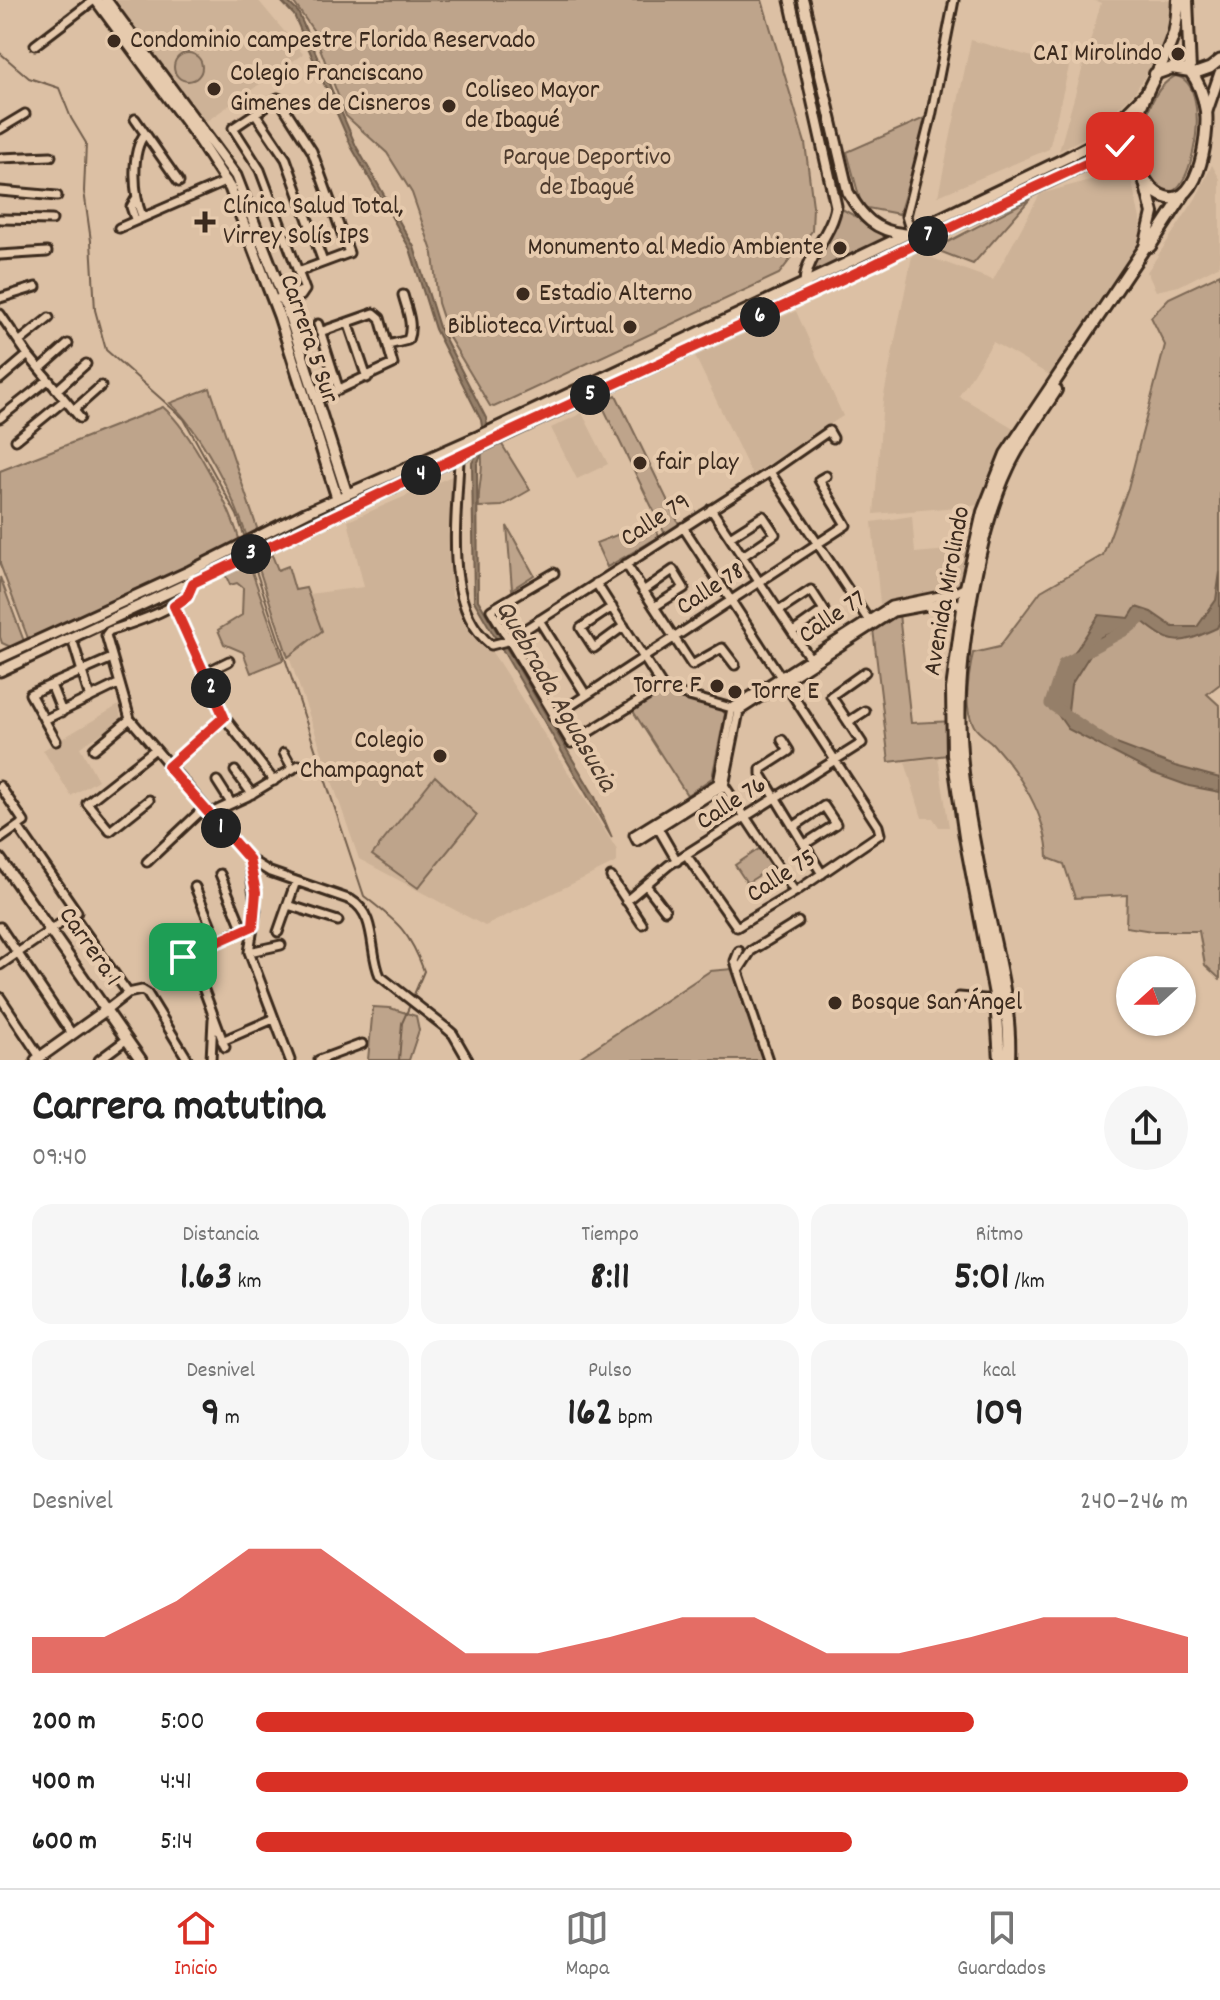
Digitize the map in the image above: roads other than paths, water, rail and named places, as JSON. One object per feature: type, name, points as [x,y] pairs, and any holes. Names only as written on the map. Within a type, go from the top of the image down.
[{"type":"main road","name":"Carrera 5 Sur","points":[[95,0],[227,181],[279,301],[316,400],[342,496]]},
{"type":"main road","name":"Carrera 5 Sur","points":[[106,0],[236,176],[342,496]]},
{"type":"main road","points":[[790,0],[836,206],[825,240],[804,273],[809,295]]},
{"type":"main road","points":[[803,0],[848,192],[865,219],[890,231],[908,233]]},
{"type":"main road","points":[[1155,74],[1174,35],[1178,0]]},
{"type":"main road","points":[[1187,0],[1192,73],[1206,114]]},
{"type":"main road","points":[[1155,74],[1172,68],[1192,73],[1210,68],[1220,60]]},
{"type":"main road","points":[[1206,114],[1220,73]]},
{"type":"main road","name":"Avenida Mirolindo","points":[[1000,1060],[996,1000],[953,755],[952,689],[966,587],[980,524],[1006,454],[1145,247],[1153,213],[1134,133],[1136,114],[1155,74]]},
{"type":"main road","points":[[1097,142],[1144,95]]},
{"type":"main road","name":"Avenida Mirolindo","points":[[1009,1060],[1007,1011],[967,802],[960,735],[960,695],[966,639],[980,556],[990,514],[1014,456],[1196,178],[1205,143],[1206,114]]},
{"type":"main road","points":[[0,658],[190,571],[342,496],[479,436],[805,283],[1112,135],[1120,136],[1122,142],[1109,157]]},
{"type":"main road","points":[[0,671],[1099,158],[1124,159],[1142,173],[1161,195],[1175,197],[1184,194]]},
{"type":"main road","points":[[0,646],[12,653],[16,664]]},
{"type":"main road","name":"Carrera 1","points":[[0,859],[141,1060]]},
{"type":"main road","points":[[38,1058],[106,1010]]},
{"type":"street","points":[[35,45],[95,0]]},
{"type":"street","points":[[914,243],[908,233],[906,216],[931,117],[954,0]]},
{"type":"street","points":[[279,301],[301,296],[305,290],[298,272],[260,170],[233,128],[278,98],[312,151],[349,253],[298,272]]},
{"type":"street","points":[[255,113],[286,159],[323,262]]},
{"type":"street","points":[[0,129],[25,114]]},
{"type":"street","points":[[135,119],[179,182]]},
{"type":"street","points":[[138,218],[131,207],[135,200],[139,144],[145,134]]},
{"type":"street","points":[[0,158],[51,156]]},
{"type":"street","points":[[119,228],[227,181]]},
{"type":"street","points":[[0,191],[57,196]]},
{"type":"street","points":[[0,219],[52,220]]},
{"type":"street","points":[[0,255],[47,252]]},
{"type":"street","points":[[0,298],[36,287]]},
{"type":"street","points":[[388,345],[408,340],[411,335],[403,295]]},
{"type":"street","points":[[316,400],[367,378],[393,364],[377,314],[370,313],[348,322],[319,328],[339,390]]},
{"type":"street","points":[[0,314],[28,355],[80,418]]},
{"type":"street","points":[[19,342],[49,318]]},
{"type":"street","points":[[348,322],[367,378]]},
{"type":"street","points":[[40,369],[68,344]]},
{"type":"street","points":[[0,379],[28,355]]},
{"type":"street","points":[[57,390],[86,364]]},
{"type":"street","points":[[0,418],[48,380]]},
{"type":"street","points":[[74,410],[101,386]]},
{"type":"street","points":[[16,440],[65,400]]},
{"type":"street","name":"Calle 79","points":[[502,643],[831,434]]},
{"type":"street","points":[[459,457],[456,551],[460,600],[484,640],[491,645],[502,643]]},
{"type":"street","points":[[770,472],[874,620]]},
{"type":"street","name":"Calle 78","points":[[553,717],[846,525],[822,478]]},
{"type":"street","points":[[711,509],[813,662]]},
{"type":"street","points":[[730,537],[763,516],[775,534],[743,556]]},
{"type":"street","points":[[683,527],[835,761]]},
{"type":"street","points":[[626,564],[692,665],[722,648],[735,665]]},
{"type":"street","points":[[643,591],[673,570],[684,588],[654,607]]},
{"type":"street","points":[[190,571],[193,583],[187,597],[174,606],[109,631],[106,635],[130,719],[249,859],[270,872],[357,903],[373,941],[380,976],[453,1034],[468,1060]]},
{"type":"street","points":[[554,573],[491,610],[502,643],[571,743],[657,690],[664,689],[736,710],[721,784],[668,819],[634,835],[637,841],[668,819]]},
{"type":"street","points":[[596,583],[664,689]]},
{"type":"street","name":"Calle 77","points":[[736,710],[813,662],[891,606],[954,593],[966,587]]},
{"type":"street","points":[[779,611],[811,590],[824,610],[793,632]]},
{"type":"street","name":"Calle 77","points":[[874,620],[904,608],[953,601],[963,607]]},
{"type":"street","points":[[174,606],[224,717],[274,781]]},
{"type":"street","points":[[612,607],[581,628],[594,648],[624,626]]},
{"type":"street","points":[[539,620],[586,695]]},
{"type":"street","points":[[74,645],[90,698]]},
{"type":"street","points":[[56,741],[30,694],[112,658]]},
{"type":"street","points":[[205,673],[229,661]]},
{"type":"street","points":[[865,672],[831,696],[848,722],[865,711]]},
{"type":"street","points":[[44,720],[118,684]]},
{"type":"street","points":[[51,685],[62,712]]},
{"type":"street","points":[[168,767],[224,717]]},
{"type":"street","points":[[94,749],[130,719]]},
{"type":"street","name":"Calle 76","points":[[626,901],[677,861],[862,743],[848,722]]},
{"type":"street","points":[[782,740],[789,751],[761,769],[761,774],[822,874]]},
{"type":"street","points":[[149,800],[110,831],[87,803],[154,750]]},
{"type":"street","points":[[147,862],[207,811],[252,794],[296,767],[284,753]]},
{"type":"street","name":"Calle 75","points":[[687,856],[737,927],[795,892],[880,834],[878,826],[835,761]]},
{"type":"street","points":[[235,771],[252,794]]},
{"type":"street","points":[[217,781],[231,803]]},
{"type":"street","points":[[721,784],[795,892]]},
{"type":"street","points":[[0,786],[75,914],[128,993]]},
{"type":"street","points":[[793,827],[824,806],[836,824],[805,844]]},
{"type":"street","points":[[0,839],[21,824]]},
{"type":"street","points":[[658,828],[677,861]]},
{"type":"street","points":[[249,859],[256,892],[249,952],[290,1060]]},
{"type":"street","points":[[220,874],[243,930]]},
{"type":"street","points":[[611,877],[642,924]]},
{"type":"street","points":[[278,932],[296,881]]},
{"type":"street","points":[[646,885],[665,910]]},
{"type":"street","points":[[195,887],[217,941]]},
{"type":"street","points":[[288,905],[338,921]]},
{"type":"street","points":[[0,965],[75,914]]},
{"type":"street","points":[[738,971],[751,951],[798,922]]},
{"type":"street","points":[[173,954],[180,958],[253,926]]},
{"type":"street","points":[[0,927],[72,1034]]},
{"type":"street","points":[[249,952],[281,945]]},
{"type":"street","points":[[739,951],[735,961],[768,1060]]},
{"type":"street","points":[[198,974],[224,1044],[273,1019]]},
{"type":"street","points":[[106,1010],[128,993],[142,990],[147,993],[188,1060]]},
{"type":"street","points":[[0,997],[38,1058]]},
{"type":"street","points":[[959,997],[996,1000]]},
{"type":"street","points":[[211,1060],[213,1016]]},
{"type":"street","points":[[99,1060],[127,1039]]},
{"type":"street","points":[[319,1060],[362,1044]]},
{"type":"waterway","points":[[0,53],[29,78],[59,88],[71,118],[86,143],[84,191],[95,310],[106,350],[184,419],[237,515],[245,538]]},
{"type":"waterway","points":[[252,559],[364,896],[401,928],[424,971],[413,997]]},
{"type":"waterway","points":[[1112,746],[1050,704],[1063,664],[1128,629],[1144,616]]},
{"type":"waterway","points":[[399,1060],[402,1023],[411,1003]]},
{"type":"place","name":"Condominio campestre Florida Reservado","points":[[114,41]]},
{"type":"place","name":"CAI Mirolindo","points":[[1178,54]]},
{"type":"place","name":"Colegio Franciscano Gimenes de Cisneros","points":[[214,89]]},
{"type":"place","name":"Coliseo Mayor de Ibagué","points":[[449,106]]},
{"type":"place","name":"Clínica Salud Total, Virrey Solís IPS","points":[[205,222]]},
{"type":"place","name":"Monumento al Medio Ambiente","points":[[840,248]]},
{"type":"place","name":"Estadio Alterno","points":[[523,294]]},
{"type":"place","name":"Biblioteca Virtual","points":[[630,327]]},
{"type":"place","name":"fair play","points":[[640,463]]},
{"type":"place","name":"Torre F","points":[[717,686]]},
{"type":"place","name":"Torre E","points":[[735,692]]},
{"type":"place","name":"Colegio Champagnat","points":[[440,756]]},
{"type":"place","name":"Bosque San Ángel","points":[[835,1003]]},
{"type":"park label","name":"Parque Deportivo de Ibagué","points":[[587,173]]},
{"type":"water label","name":"Quebrada Aguasucia","points":[[554,697]]}]
